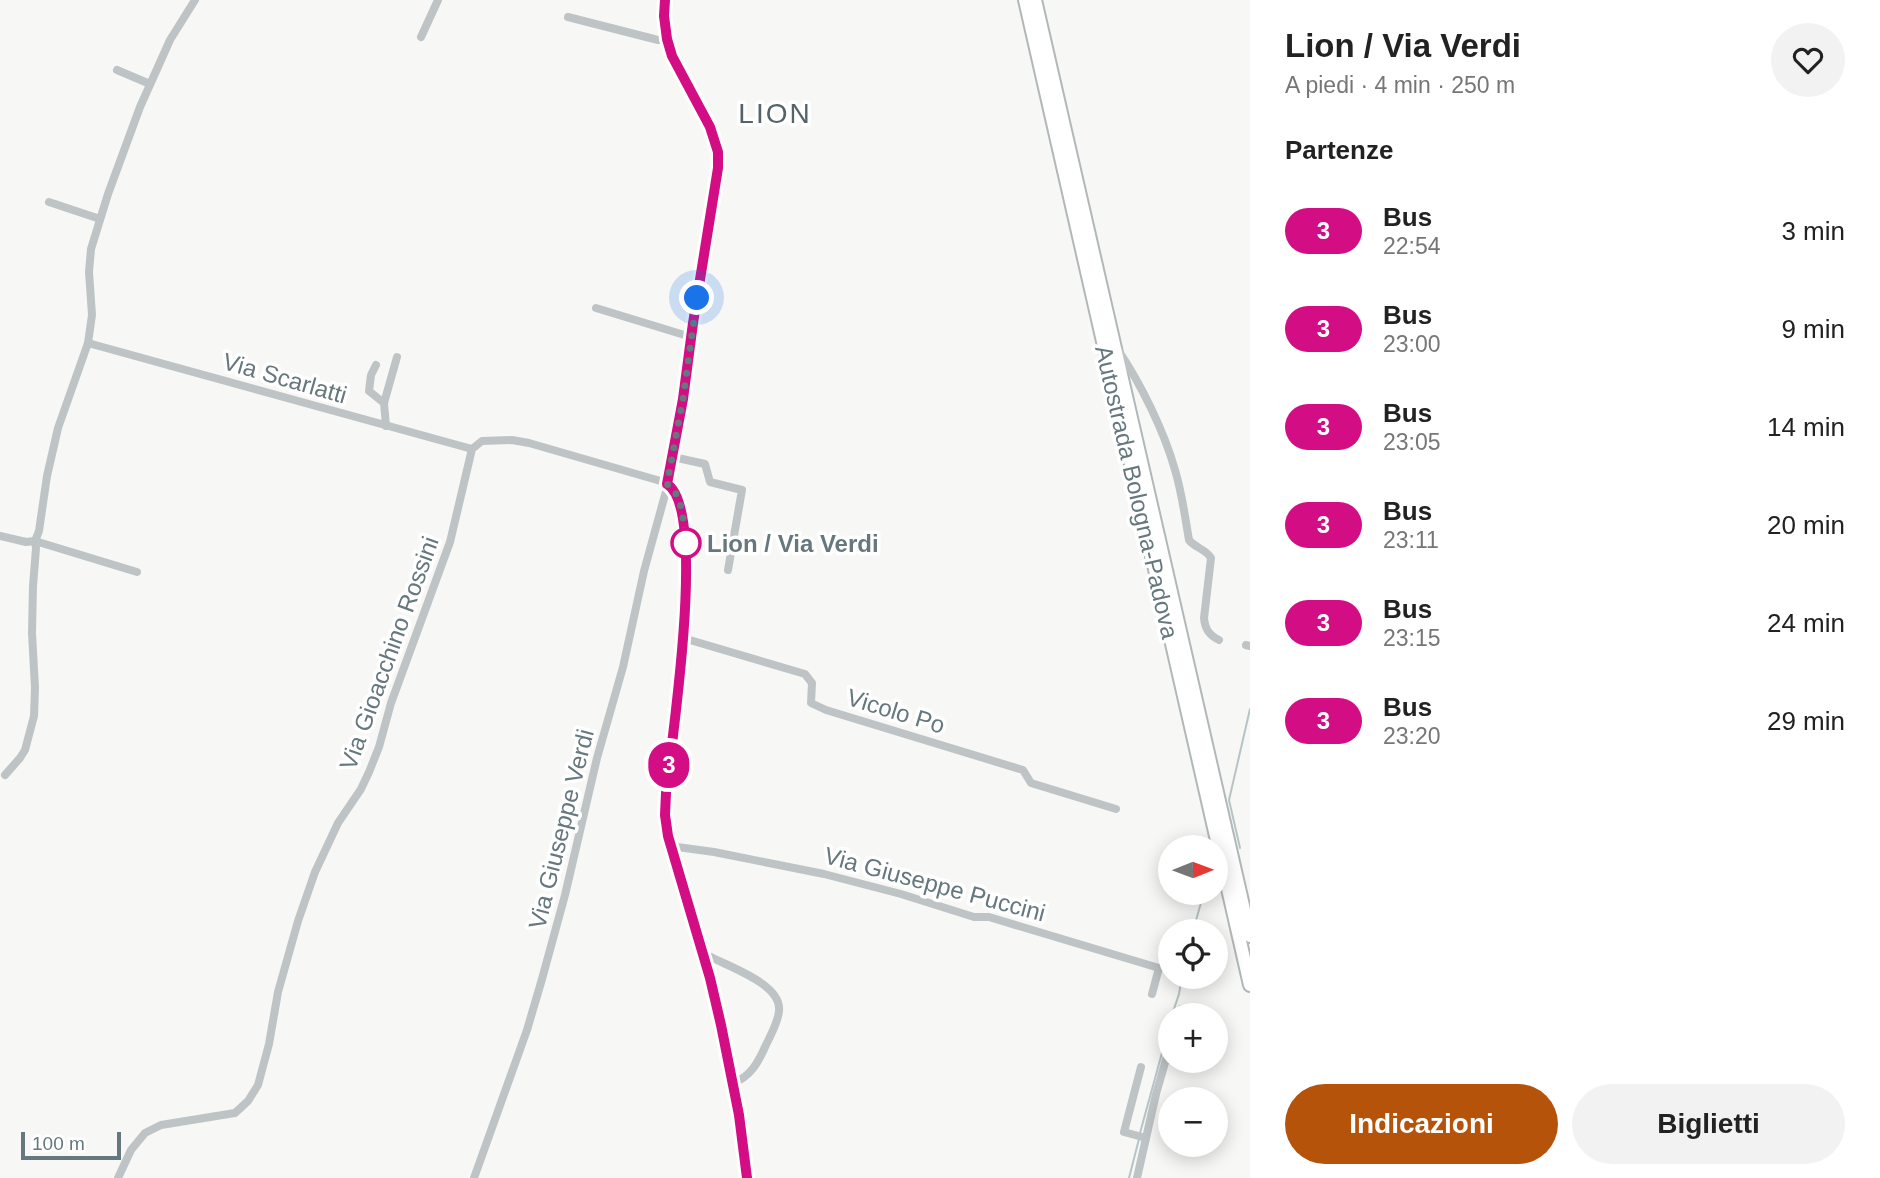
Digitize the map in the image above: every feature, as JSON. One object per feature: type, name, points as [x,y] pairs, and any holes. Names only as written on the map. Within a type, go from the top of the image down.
[{"type":"highway","name":"Autostrada Bologna-Padova","points":[[1025,0],[1250,985]]},
{"type":"highway","name":"Autostrada Bologna-Padova","points":[[1035,0],[1250,936]]},
{"type":"street","points":[[5,775],[24,750],[34,716],[32,617],[35,541],[58,428],[88,343],[92,315],[89,260],[100,219],[131,130],[170,40],[195,0]]},
{"type":"street","points":[[421,37],[438,0]]},
{"type":"street","name":"Via Giuseppe Verdi","points":[[474,1178],[527,1030],[546,967],[597,758],[623,667],[667,484],[683,399],[718,168],[718,152],[710,127],[672,56],[664,16],[665,0]]},
{"type":"street","points":[[568,17],[658,40],[667,39]]},
{"type":"street","points":[[117,70],[150,85]]},
{"type":"street","points":[[49,202],[100,219]]},
{"type":"street","points":[[596,307],[691,337]]},
{"type":"street","name":"Via Scarlatti","points":[[88,343],[472,449]]},
{"type":"street","points":[[1115,346],[1163,435],[1181,490],[1189,540],[1211,558],[1205,626],[1208,633],[1219,640]]},
{"type":"street","points":[[386,426],[384,403],[397,357]]},
{"type":"street","points":[[376,365],[371,375],[369,391],[384,403]]},
{"type":"street","points":[[472,449],[482,441],[512,440],[529,443],[667,484],[675,490],[678,497],[685,540],[686,569],[683,638],[666,793],[666,826],[704,956],[725,1042],[747,1178]]},
{"type":"street","name":"Via Gioacchino Rossini","points":[[118,1178],[131,1150],[145,1133],[161,1125],[235,1113],[248,1101],[258,1084],[270,1044],[278,992],[302,909],[315,872],[338,823],[361,789],[374,760],[391,704],[450,542],[472,449]]},
{"type":"street","points":[[673,457],[705,464],[710,482],[742,490],[728,570]]},
{"type":"street","points":[[0,536],[26,542],[35,541],[137,572]]},
{"type":"street","name":"Vicolo Po","points":[[683,638],[805,674],[812,683],[811,703],[827,710],[1023,770],[1031,783],[1116,809]]},
{"type":"street","name":"Via Giuseppe Puccini","points":[[670,846],[742,857],[867,884],[974,917],[989,917],[1159,968],[1152,994]]},
{"type":"street","points":[[704,956],[763,984],[775,995],[778,1005],[776,1021],[758,1062],[745,1077],[733,1083]]},
{"type":"street","points":[[1141,1067],[1124,1132],[1142,1137]]},
{"type":"street","points":[[1137,1178],[1142,1137],[1162,1073]]},
{"type":"waterway","points":[[1240,848],[1229,800],[1250,709]]},
{"type":"waterway","points":[[1196,919],[1200,905]]},
{"type":"waterway","points":[[1176,1003],[1180,989]]},
{"type":"waterway","points":[[1140,1133],[1158,1067]]},
{"type":"waterway","points":[[1129,1178],[1139,1139]]},
{"type":"bus line","name":"3","points":[[665,0],[664,16],[672,56],[716,141],[718,168],[683,399],[667,484],[673,487],[678,497],[687,560],[683,638],[665,815],[670,846],[710,978],[725,1042],[739,1115],[747,1178]]},
{"type":"place","name":"Lion / Via Verdi","points":[[686,543]]},
{"type":"district","name":"LION","points":[[775,113]]},
{"type":"route","points":[[686,543],[678,497],[673,487],[667,484],[683,399],[697,298]]}]
